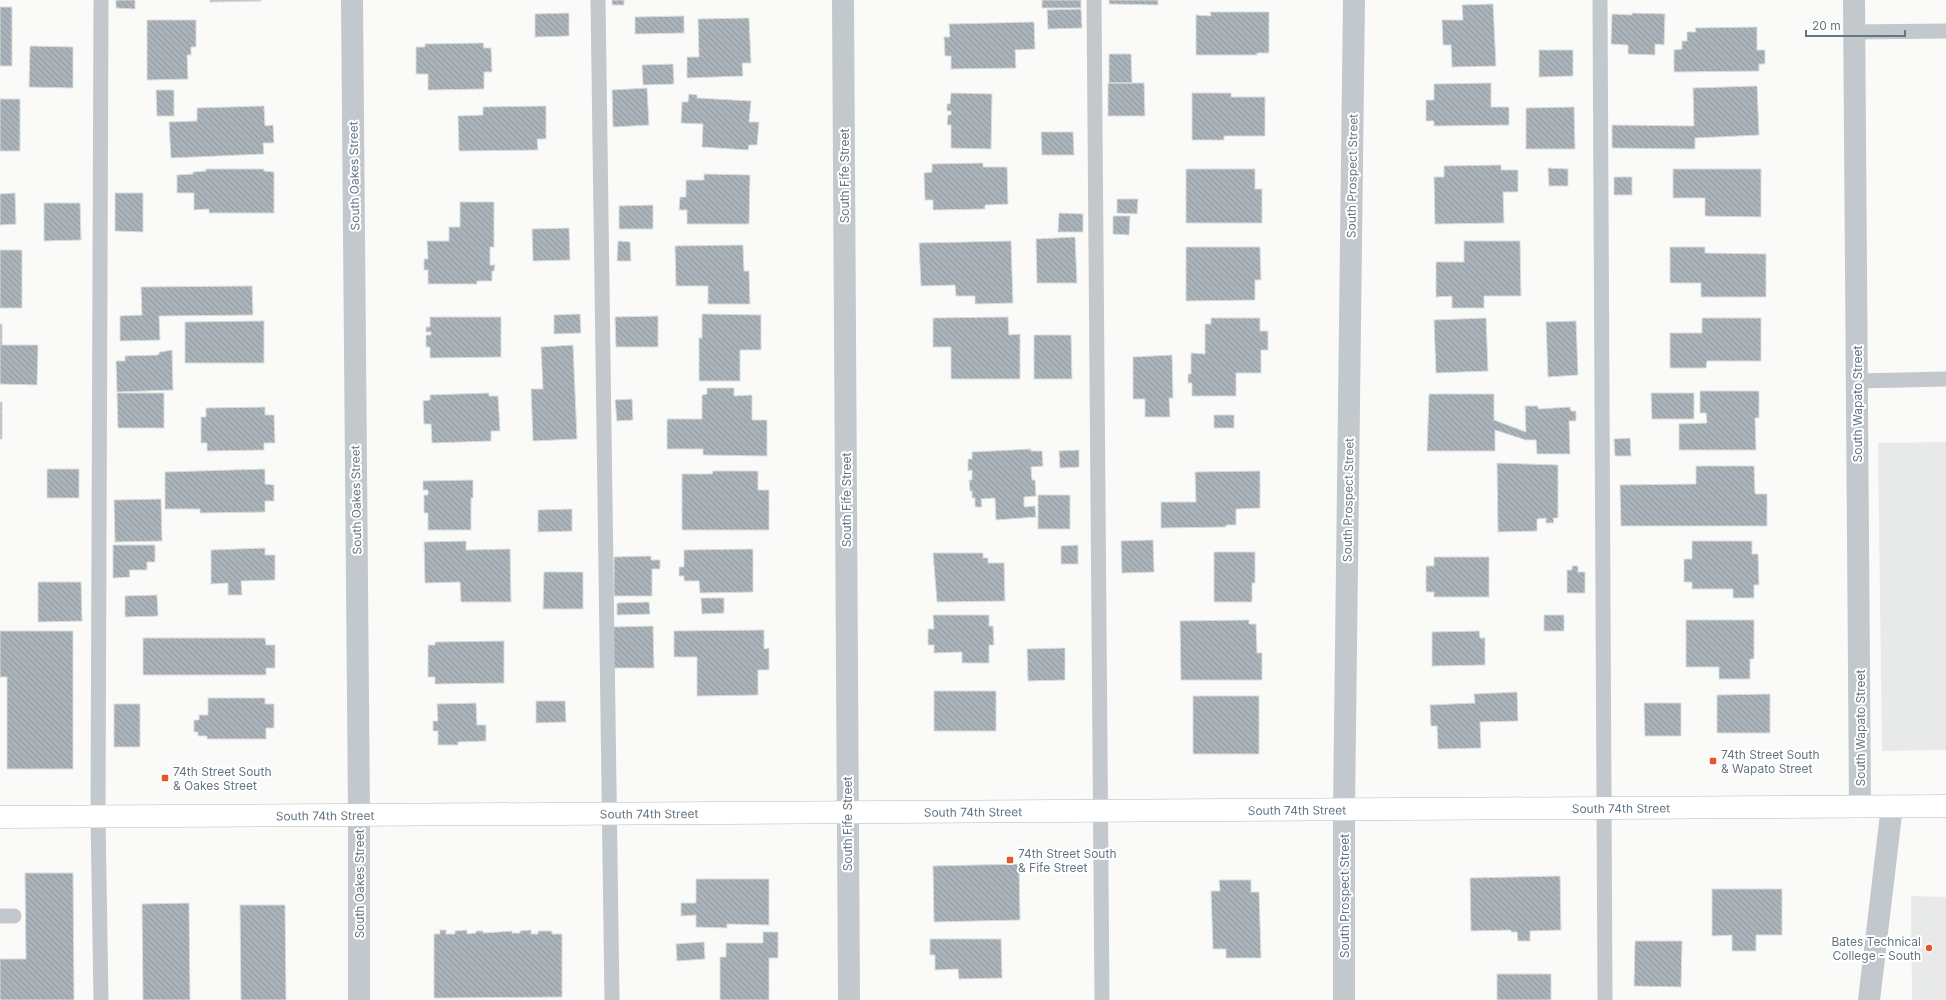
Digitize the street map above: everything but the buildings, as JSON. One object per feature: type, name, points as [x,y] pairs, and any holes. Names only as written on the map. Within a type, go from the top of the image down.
[{"type":"main road","name":"South 74th Street","points":[[0,817],[1946,806]]},
{"type":"street","name":"South Oakes Street","points":[[352,0],[359,815],[359,1000]]},
{"type":"street","name":"South Fife Street","points":[[843,0],[849,1000]]},
{"type":"street","name":"South Prospect Street","points":[[1344,1000],[1344,809],[1354,0]]},
{"type":"street","name":"South Wapato Street","points":[[1854,0],[1860,807]]},
{"type":"street","points":[[1869,1000],[1892,806]]},
{"type":"lane","points":[[101,0],[98,816],[101,1000]]},
{"type":"lane","points":[[598,0],[612,1000]]},
{"type":"lane","points":[[1094,0],[1102,811],[1102,1000]]},
{"type":"lane","points":[[1600,0],[1605,1000]]},
{"type":"lane","points":[[1854,32],[1946,30]]},
{"type":"lane","points":[[1857,381],[1946,380]]},
{"type":"shaded area","points":[[1946,442],[1946,750],[1882,751],[1878,443]]},
{"type":"shaded area","name":"Bates Technical College - South","points":[[1911,896],[1946,897],[1946,1000],[1912,1000]]},
{"type":"place","name":"74th Street South & Wapato Street","points":[[1713,761]]},
{"type":"place","name":"74th Street South & Oakes Street","points":[[165,778]]},
{"type":"place","name":"74th Street South & Fife Street","points":[[1010,860]]},
{"type":"place","name":"Bates Technical College - South","points":[[1929,948]]}]
